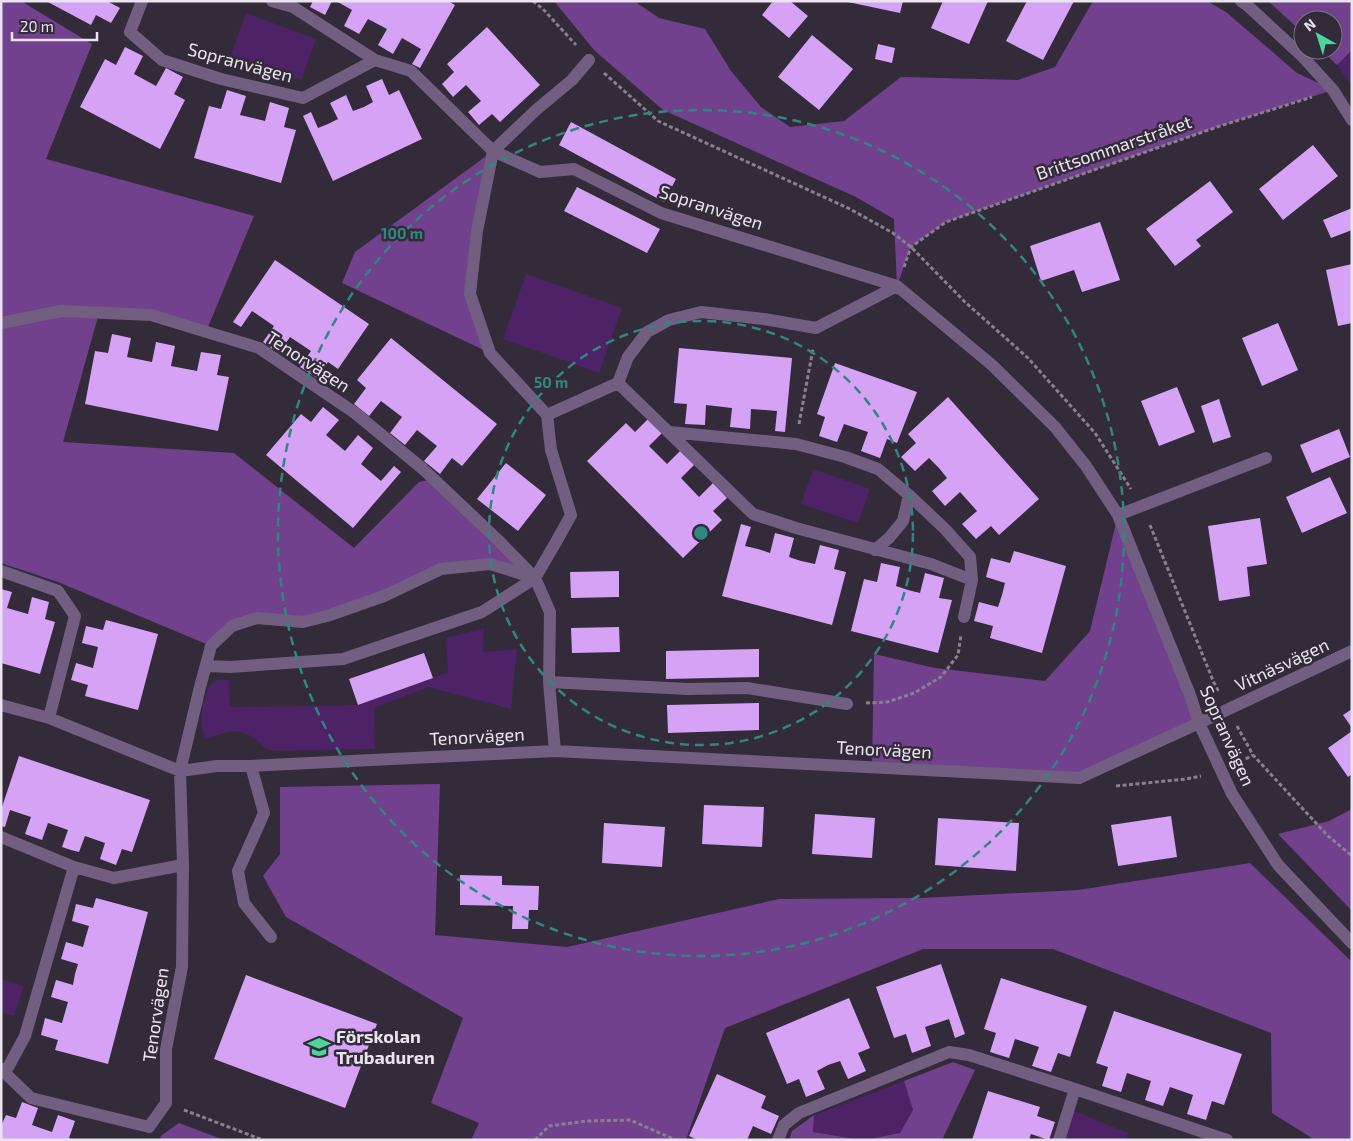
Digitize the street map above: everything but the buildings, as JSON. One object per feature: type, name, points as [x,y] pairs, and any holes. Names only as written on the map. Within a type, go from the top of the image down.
[{"type":"street","name":"Sopranvägen","points":[[142,1],[130,32],[162,60],[221,79],[303,98],[375,60]]},
{"type":"street","name":"Sopranvägen","points":[[272,1],[293,7],[375,60],[411,71],[493,151],[540,172],[574,169],[661,213],[897,286],[992,365],[1054,427],[1086,466],[1118,515],[1200,723],[1232,794],[1278,866],[1352,943]]},
{"type":"street","points":[[1240,1],[1248,5],[1302,56],[1333,90],[1352,120]]},
{"type":"street","points":[[206,666],[230,667],[343,659],[482,612],[535,578],[571,515],[551,450],[547,415],[490,353],[470,294],[477,231],[493,151],[536,110],[572,80],[589,60]]},
{"type":"street","points":[[547,415],[618,383],[628,357],[647,332],[669,320],[701,312],[764,319],[816,328],[897,286]]},
{"type":"street","name":"Tenorvägen","points":[[1,323],[62,311],[151,315],[258,348],[355,413],[434,479],[499,540],[535,578],[550,612],[549,682],[555,751]]},
{"type":"street","points":[[618,383],[753,514],[796,528],[931,564],[972,580]]},
{"type":"street","points":[[670,432],[796,444],[845,457],[878,469],[945,529],[970,557],[972,580],[964,617]]},
{"type":"street","points":[[1118,515],[1266,458]]},
{"type":"street","points":[[875,550],[890,538],[903,521],[909,495]]},
{"type":"street","name":"Tenorvägen","points":[[166,1103],[166,1050],[182,966],[183,865],[180,770],[212,646],[232,626],[257,618],[303,622],[311,620],[384,596],[441,569],[490,564],[535,578]]},
{"type":"street","points":[[1,571],[58,591],[75,616],[49,718]]},
{"type":"street","name":"Vitnäsvägen","points":[[1200,723],[1352,651]]},
{"type":"street","points":[[549,682],[688,689],[747,688],[847,704]]},
{"type":"street","name":"Tenorvägen","points":[[1,705],[49,718],[180,770],[217,766],[251,766],[555,751],[1080,778],[1200,723]]},
{"type":"street","points":[[251,766],[264,813],[238,871],[244,903],[271,937]]},
{"type":"street","points":[[1,837],[74,867],[114,878],[183,865]]},
{"type":"street","points":[[74,867],[25,1036],[3,1071],[31,1098],[149,1127],[166,1103]]},
{"type":"street","points":[[778,1140],[784,1125],[799,1113],[949,1052],[970,1055],[1227,1140]]},
{"type":"street","points":[[1058,1140],[1076,1089]]},
{"type":"path","points":[[533,1],[543,9],[589,60]]},
{"type":"path","name":"Brittsommarstråket","points":[[589,60],[658,121],[850,209],[893,233],[911,246],[946,222],[1220,126],[1333,90]]},
{"type":"path","points":[[796,444],[816,328]]},
{"type":"path","points":[[847,704],[888,702],[914,693],[941,677],[958,654],[964,617]]},
{"type":"path","points":[[1108,786],[1186,779],[1221,771],[1253,755]]},
{"type":"path","points":[[166,1103],[263,1140]]},
{"type":"path","points":[[535,1140],[549,1126],[587,1121],[630,1120],[676,1140]]},
{"type":"shaded area","points":[[1,1],[21,1],[92,44],[46,159],[254,216],[206,332],[151,315],[99,313],[63,442],[234,453],[354,548],[419,482],[434,479],[535,578],[490,564],[441,569],[327,616],[257,618],[211,646],[58,582],[1,563]]},
{"type":"shaded area","points":[[554,1],[634,1],[659,18],[705,29],[731,71],[761,107],[790,127],[844,121],[901,77],[1018,80],[1055,67],[1093,1],[1207,1],[1226,12],[1297,73],[1333,90],[1220,126],[946,222],[911,247],[897,286],[894,219],[856,197],[663,110],[594,50]]},
{"type":"shaded area","points":[[1268,1],[1352,1],[1352,50],[1343,59],[1343,10],[1293,10],[1293,24]]},
{"type":"shaded area","points":[[246,13],[316,39],[301,80],[231,55]]},
{"type":"shaded area","points":[[1352,50],[1352,86],[1337,65]]},
{"type":"shaded area","points":[[1332,60],[1342,60],[1337,65]]},
{"type":"shaded area","points":[[493,151],[470,294],[490,353],[342,283],[355,252]]},
{"type":"shaded area","points":[[526,274],[622,308],[599,373],[503,339]]},
{"type":"shaded area","points":[[813,469],[870,489],[858,523],[801,504]]},
{"type":"shaded area","points":[[1118,515],[1199,723],[1079,778],[872,767],[874,654],[935,668],[1045,681],[1090,631]]},
{"type":"shaded area","points":[[484,628],[483,652],[517,649],[511,709],[428,687],[374,708],[375,749],[276,751],[266,749],[251,736],[237,731],[205,739],[202,725],[203,707],[208,690],[212,683],[217,680],[229,680],[230,707],[358,705],[448,672],[446,638]]},
{"type":"shaded area","points":[[440,784],[435,935],[567,947],[779,899],[921,898],[1078,890],[1250,863],[1352,962],[1352,1140],[1315,1140],[1272,1113],[1271,1033],[1053,949],[923,949],[725,1028],[686,1140],[471,1140],[479,1123],[431,1103],[463,1018],[286,917],[263,876],[280,854],[280,787]]},
{"type":"shaded area","points":[[1352,809],[1352,911],[1278,834],[1329,821]]},
{"type":"shaded area","points":[[1,979],[24,986],[14,1016],[1,1012]]},
{"type":"shaded area","points":[[953,1062],[975,1070],[942,1140],[864,1140],[900,1133],[913,1110],[904,1081]]},
{"type":"shaded area","points":[[904,1081],[913,1110],[900,1133],[861,1140],[813,1132],[814,1115]]},
{"type":"shaded area","points":[[1069,1109],[1128,1133],[1126,1140],[1059,1140]]},
{"type":"shaded area","points":[[814,1115],[813,1132],[861,1140],[789,1140],[792,1131]]},
{"type":"shaded area","points":[[179,1123],[224,1140],[159,1140],[162,1135]]},
{"type":"place","name":"Förskolan Trubaduren","points":[[319,1047]]}]
